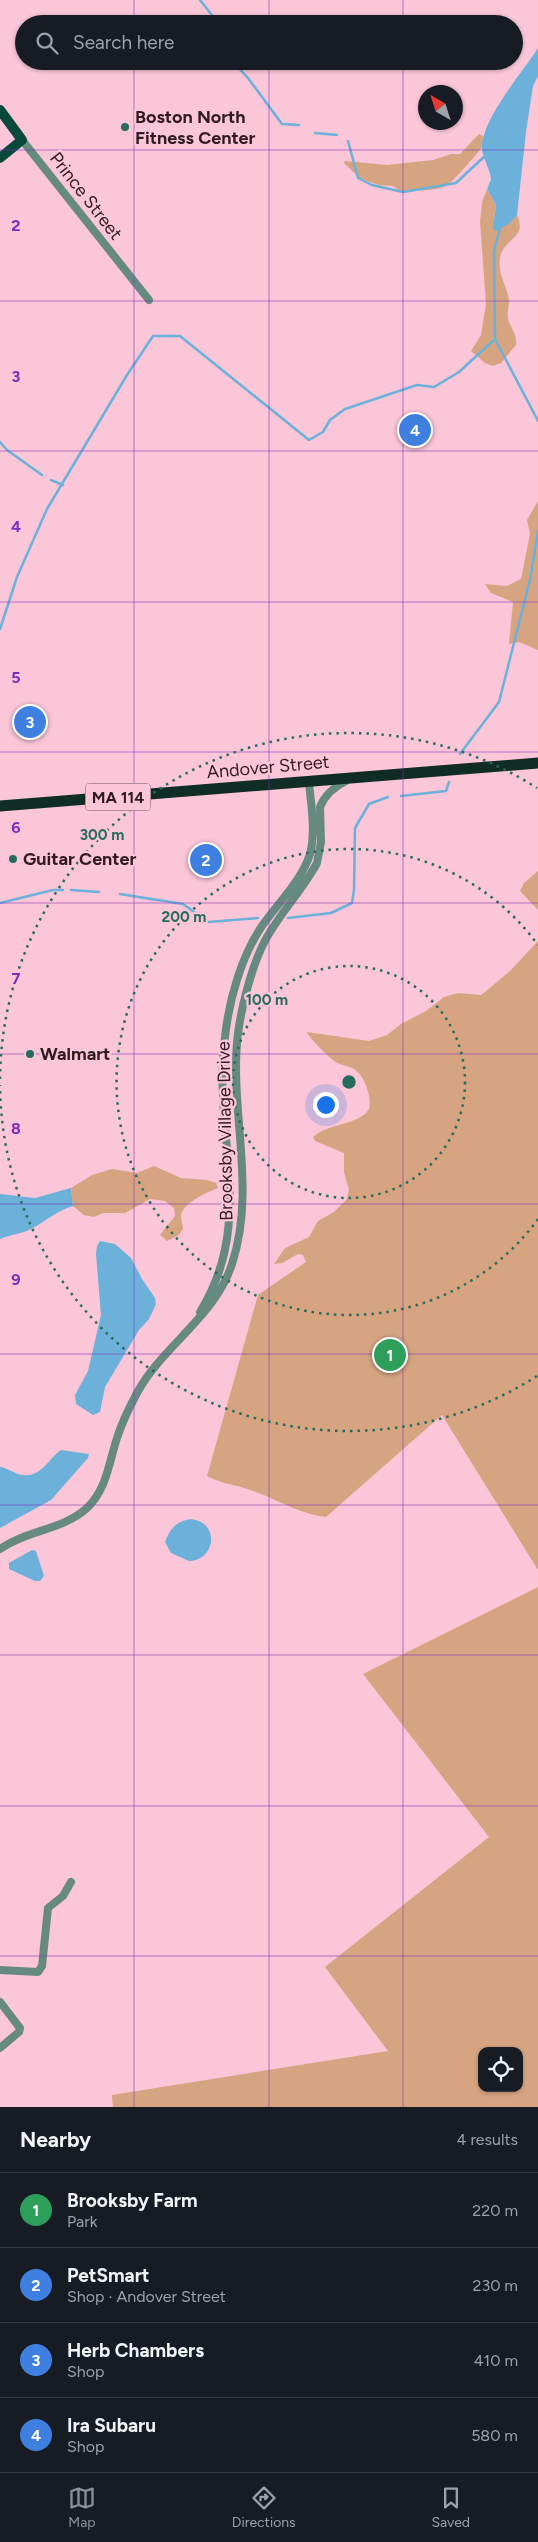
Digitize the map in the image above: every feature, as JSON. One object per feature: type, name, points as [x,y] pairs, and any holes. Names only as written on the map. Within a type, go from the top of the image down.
[{"type":"highway","name":"Andover Street","points":[[0,806],[538,763]]},
{"type":"main road","name":"Prince Street","points":[[0,110],[22,140]]},
{"type":"main road","points":[[0,158],[22,140]]},
{"type":"street","name":"Prince Street","points":[[22,140],[148,300]]},
{"type":"street","name":"Brooksby Village Drive","points":[[0,1549],[24,1536],[67,1522],[95,1500],[103,1487],[120,1428],[138,1390],[160,1359],[210,1307],[222,1288],[240,1233],[244,1198],[237,1042],[256,964],[267,936],[317,863],[321,842],[320,807],[323,800],[337,785],[351,778]]},
{"type":"street","name":"Brooksby Village Drive","points":[[192,1325],[206,1303],[218,1275],[230,1228],[224,1072],[224,1038],[229,1013],[248,950],[301,873],[308,858],[313,835],[309,782]]},
{"type":"street","points":[[0,1970],[33,1974],[38,1972],[42,1966],[48,1908],[63,1896],[70,1882]]},
{"type":"street","points":[[0,2002],[20,2028],[0,2048]]},
{"type":"shaded area","points":[[479,134],[483,136],[480,150],[448,185],[437,189],[403,193],[393,186],[379,185],[361,179],[344,163],[345,161],[387,165],[433,160],[451,154],[460,154]]},
{"type":"shaded area","points":[[487,189],[496,205],[494,219],[509,224],[517,215],[520,223],[517,234],[502,251],[499,263],[509,300],[508,319],[515,334],[516,345],[501,363],[493,366],[485,363],[471,351],[481,335],[486,304],[480,221],[482,202]]},
{"type":"shaded area","points":[[538,501],[538,650],[519,642],[509,644],[513,602],[491,593],[485,584],[507,586],[521,579],[530,534],[527,520]]},
{"type":"shaded area","points":[[538,871],[538,910],[520,891],[524,883]]},
{"type":"shaded area","points":[[538,941],[538,1570],[442,1415],[326,1517],[295,1509],[254,1491],[207,1476],[258,1295],[306,1262],[303,1255],[298,1254],[282,1263],[274,1264],[285,1248],[309,1237],[318,1221],[334,1212],[347,1199],[349,1190],[344,1172],[344,1153],[315,1141],[313,1137],[319,1132],[359,1118],[369,1109],[368,1092],[360,1075],[352,1068],[333,1060],[315,1043],[307,1032],[369,1041],[387,1035],[401,1024],[426,1011],[444,997],[458,993],[481,995],[510,971]]},
{"type":"shaded area","points":[[154,1166],[181,1178],[207,1180],[216,1183],[218,1188],[195,1199],[185,1208],[181,1217],[183,1229],[179,1235],[167,1241],[160,1235],[175,1216],[174,1208],[165,1201],[150,1199],[125,1213],[103,1213],[94,1217],[84,1215],[73,1206],[71,1188],[92,1175],[112,1169],[137,1173]]},
{"type":"shaded area","points":[[538,1587],[538,2107],[113,2107],[112,2095],[388,2051],[325,1967],[489,1837],[363,1674]]},
{"type":"water","points":[[538,48],[538,76],[533,86],[526,132],[517,215],[509,224],[496,231],[493,229],[496,205],[487,189],[491,179],[482,150],[484,134],[496,108]]},
{"type":"water","points":[[71,1188],[73,1206],[60,1211],[27,1231],[0,1239],[0,1194],[35,1198]]},
{"type":"water","points":[[100,1241],[115,1244],[131,1258],[155,1298],[156,1304],[149,1319],[139,1330],[105,1387],[100,1412],[93,1415],[76,1404],[75,1395],[88,1371],[101,1315],[96,1254]]},
{"type":"water","points":[[61,1450],[89,1454],[88,1458],[51,1500],[0,1528],[0,1467],[22,1475],[29,1475],[40,1471]]},
{"type":"water","points":[[191,1519],[207,1527],[211,1541],[205,1554],[198,1559],[189,1561],[171,1553],[165,1542],[174,1526]]},
{"type":"water","points":[[32,1550],[36,1551],[44,1576],[40,1581],[35,1581],[9,1569],[9,1563]]},
{"type":"waterway","points":[[200,0],[212,15]]},
{"type":"waterway","points":[[240,70],[282,124],[299,125]]},
{"type":"waterway","points":[[315,133],[337,135]]},
{"type":"waterway","points":[[348,141],[358,178],[372,185],[403,192],[456,183],[486,155]]},
{"type":"waterway","points":[[500,228],[494,251],[495,339],[538,421]]},
{"type":"waterway","points":[[0,629],[17,577],[47,509],[127,375],[153,336],[180,336],[309,440],[323,432],[330,420],[345,409],[417,385],[434,387],[459,372],[495,339]]},
{"type":"waterway","points":[[0,442],[7,450],[42,475]]},
{"type":"waterway","points":[[51,480],[63,485]]},
{"type":"waterway","points":[[460,754],[499,702],[530,580],[538,531]]},
{"type":"waterway","points":[[401,796],[446,791],[449,782]]},
{"type":"waterway","points":[[288,918],[331,913],[352,903],[355,828],[369,804],[388,797]]},
{"type":"waterway","points":[[0,903],[53,890],[63,890]]},
{"type":"waterway","points":[[71,890],[99,892]]},
{"type":"waterway","points":[[120,894],[183,904],[208,922],[258,918]]},
{"type":"place","name":"Boston North Fitness Center","points":[[125,127]]},
{"type":"place","name":"Ira Subaru","points":[[415,430]]},
{"type":"place","name":"Herb Chambers","points":[[30,722]]},
{"type":"place","name":"Guitar Center","points":[[13,859]]},
{"type":"place","name":"PetSmart","points":[[206,860]]},
{"type":"place","name":"Walmart","points":[[30,1054]]},
{"type":"place","name":"Brooksby Farm","points":[[390,1355]]}]
